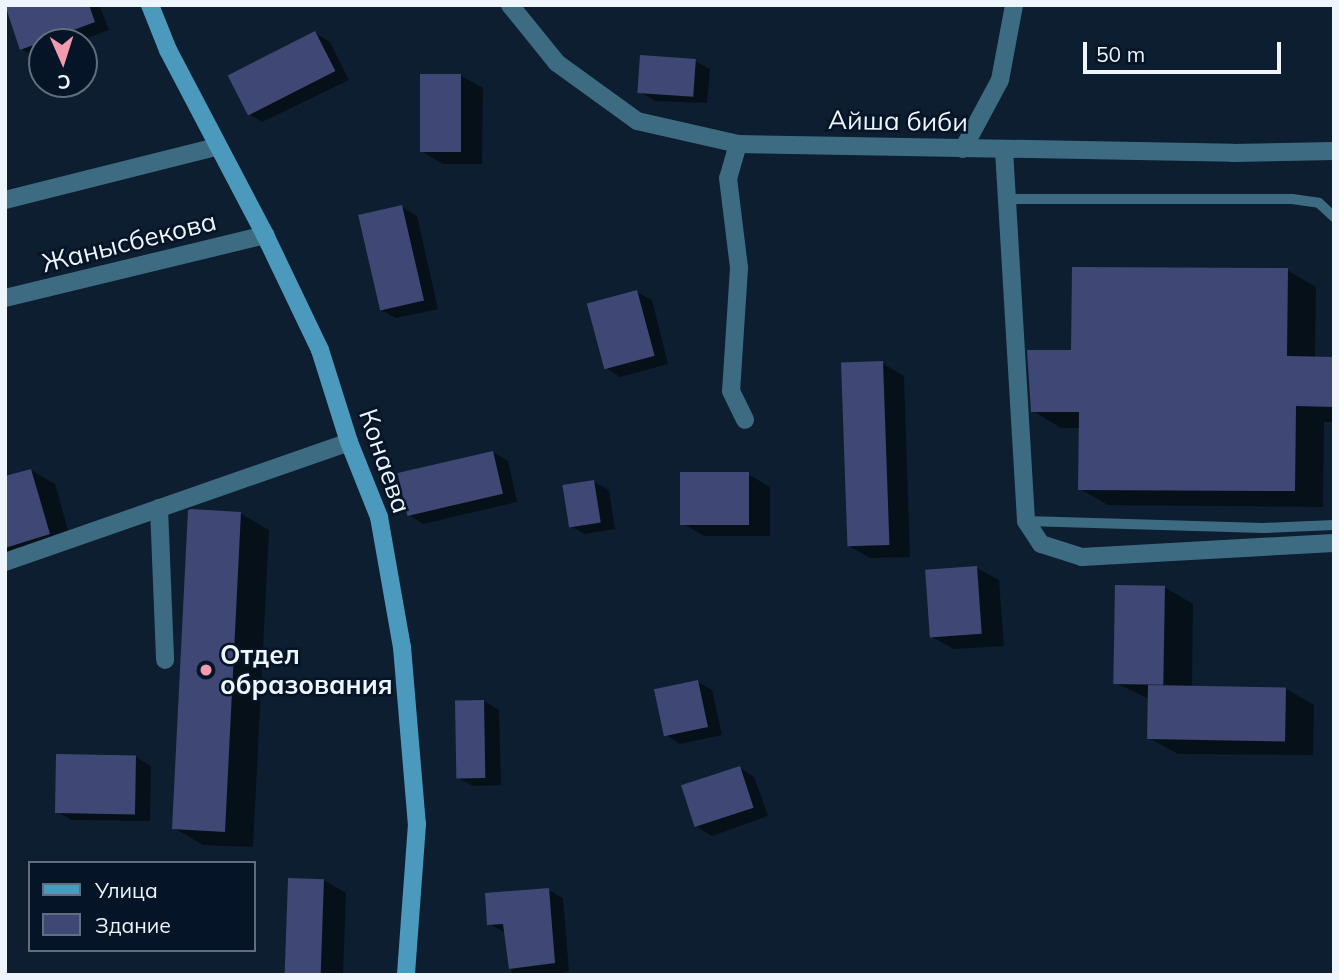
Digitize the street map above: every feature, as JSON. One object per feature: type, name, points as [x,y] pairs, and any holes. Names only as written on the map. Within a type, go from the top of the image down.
[{"type":"main road","name":"Конаева","points":[[150,5],[168,50],[216,147],[265,235],[320,350],[349,442],[379,517],[402,647],[417,824],[406,975]]},
{"type":"street","name":"Айша биби","points":[[510,5],[557,63],[637,121],[738,144],[1233,153],[1334,151]]},
{"type":"street","points":[[963,149],[1000,80],[1014,5]]},
{"type":"street","points":[[738,144],[728,178],[739,268],[731,391],[745,420]]},
{"type":"street","points":[[5,200],[216,147]]},
{"type":"street","points":[[1004,150],[1026,521],[1041,544],[1082,557],[1334,543]]},
{"type":"street","name":"Жанысбекова","points":[[5,298],[265,235]]},
{"type":"street","points":[[5,562],[349,442]]},
{"type":"street","points":[[159,508],[165,660]]},
{"type":"lane","points":[[1006,199],[1292,199],[1319,203],[1334,216]]},
{"type":"lane","points":[[1026,521],[1263,528],[1334,525]]},
{"type":"building","points":[[5,5],[89,5],[95,22],[79,28],[28,28],[28,47],[20,50]]},
{"type":"building","points":[[315,31],[335,71],[248,116],[228,75]]},
{"type":"building","points":[[640,55],[696,59],[693,97],[637,93]]},
{"type":"building","points":[[420,74],[461,74],[461,152],[420,152]]},
{"type":"building","points":[[402,205],[424,300],[380,311],[358,215]]},
{"type":"building","points":[[1072,267],[1288,268],[1287,356],[1334,357],[1334,407],[1296,406],[1295,491],[1078,490],[1079,412],[1031,412],[1027,350],[1071,350]]},
{"type":"building","points":[[637,290],[655,356],[604,369],[587,303]]},
{"type":"building","points":[[883,361],[889,545],[847,546],[841,362]]},
{"type":"building","points":[[493,451],[503,494],[407,516],[398,473]]},
{"type":"building","points":[[31,469],[50,534],[5,548],[5,476]]},
{"type":"building","points":[[680,472],[749,472],[749,525],[680,525]]},
{"type":"building","points":[[594,480],[601,522],[569,527],[562,485]]},
{"type":"building","name":"Отдел образования","points":[[188,510],[241,512],[225,832],[172,829]]},
{"type":"building","points":[[977,566],[982,634],[930,637],[925,570]]},
{"type":"building","points":[[1115,585],[1165,586],[1163,685],[1113,684]]},
{"type":"building","points":[[698,680],[708,727],[664,736],[654,689]]},
{"type":"building","points":[[1148,685],[1286,687],[1285,741],[1147,739]]},
{"type":"building","points":[[484,700],[485,778],[456,778],[455,701]]},
{"type":"building","points":[[56,754],[136,755],[135,814],[55,813]]},
{"type":"building","points":[[740,766],[754,808],[695,827],[681,785]]},
{"type":"building","points":[[288,878],[324,879],[321,975],[285,975]]},
{"type":"building","points":[[549,888],[555,963],[509,969],[503,924],[487,925],[485,893]]},
{"type":"place","name":"Отдел образования","points":[[206,670]]}]
